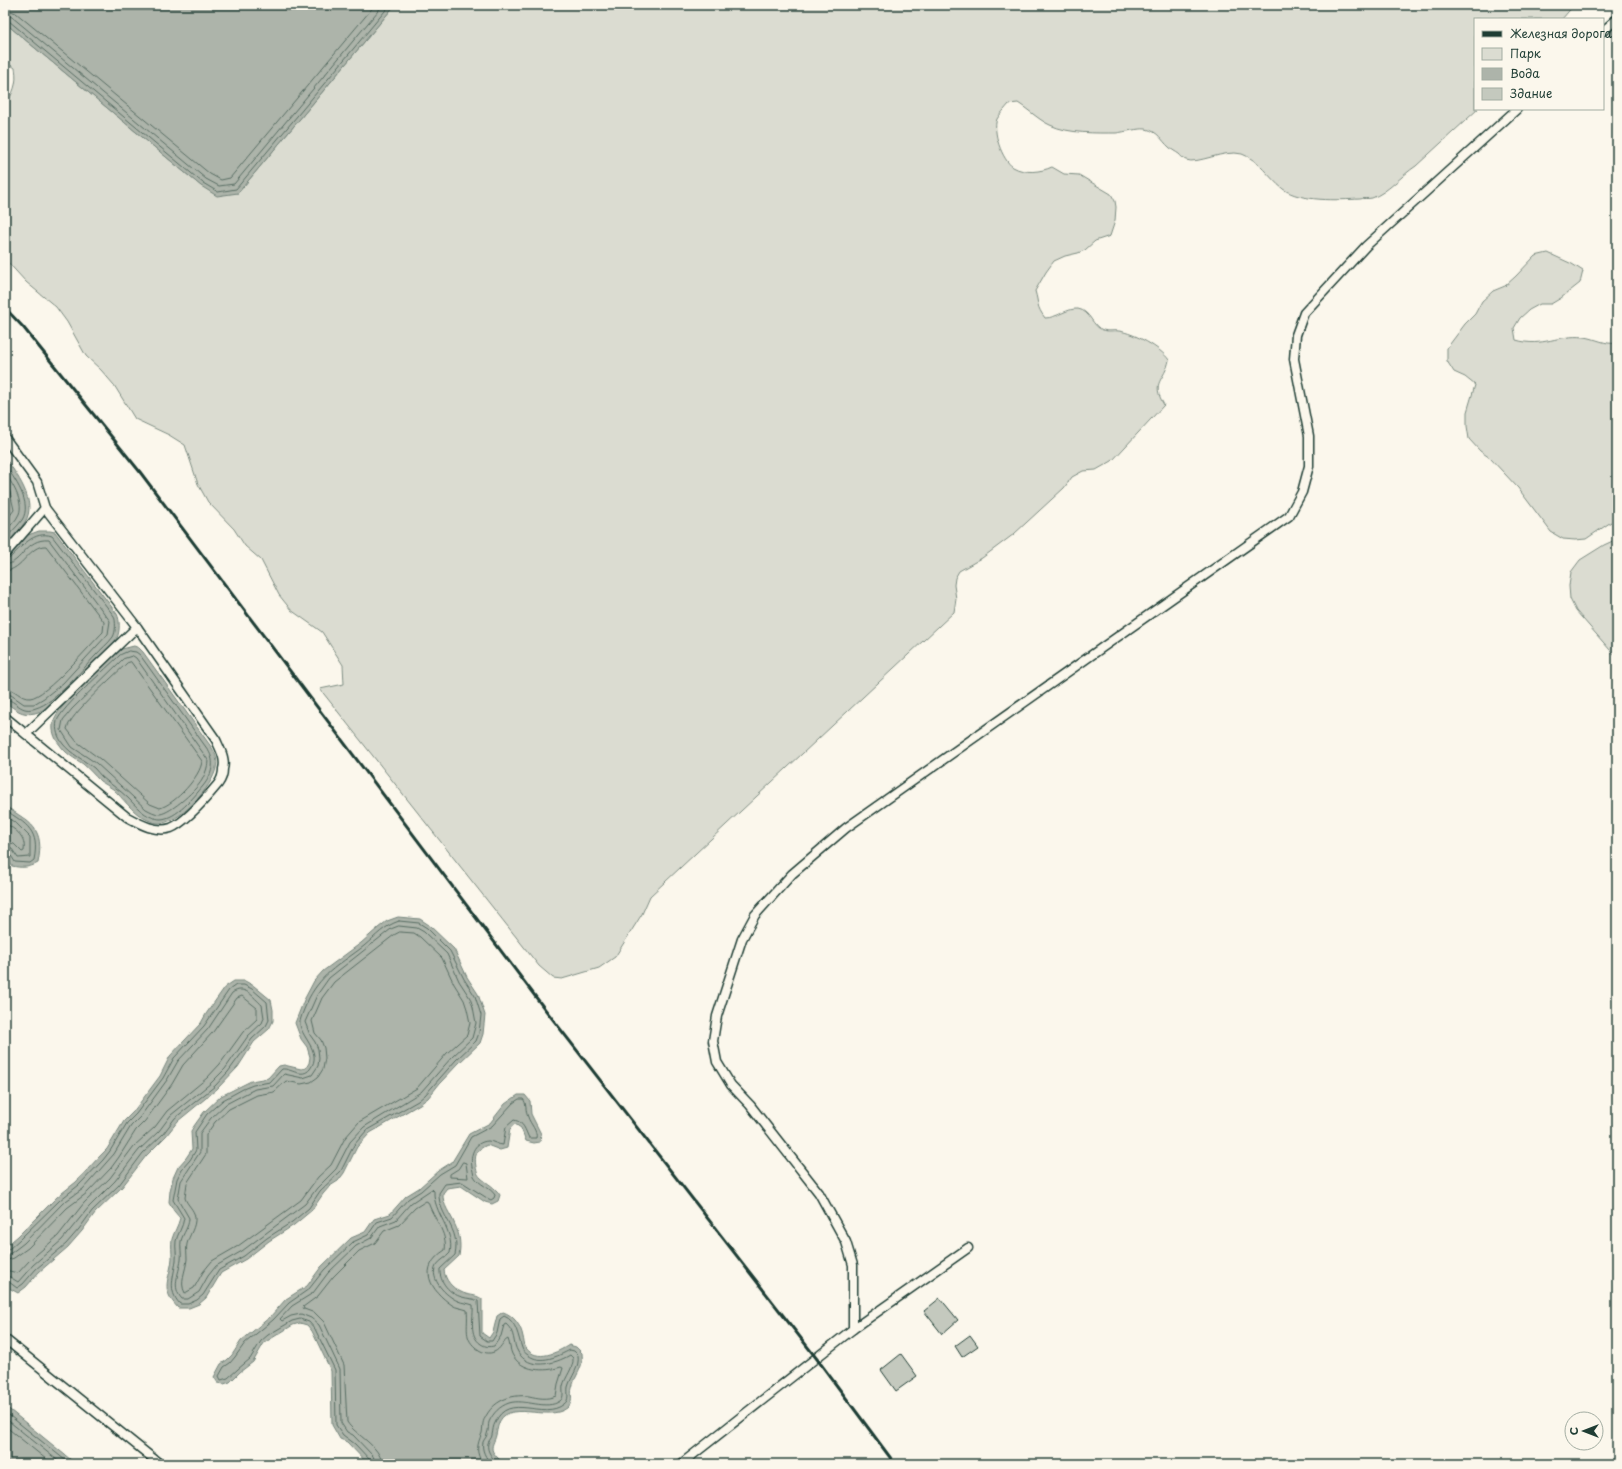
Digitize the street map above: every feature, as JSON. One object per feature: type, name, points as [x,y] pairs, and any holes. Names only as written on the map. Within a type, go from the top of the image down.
[{"type":"lane","points":[[1604,30],[1617,19]]},
{"type":"lane","points":[[853,1330],[853,1265],[846,1242],[840,1230],[819,1193],[750,1105],[731,1085],[717,1062],[713,1041],[717,1016],[742,939],[755,916],[792,874],[846,828],[1289,516],[1302,492],[1310,466],[1310,436],[1294,359],[1296,335],[1304,313],[1366,246],[1516,110]]},
{"type":"lane","points":[[5,438],[37,482],[45,508],[137,627],[216,740],[222,755],[224,768],[219,782],[186,819],[170,828],[156,829],[138,824],[127,817],[5,717]]},
{"type":"lane","points":[[5,554],[45,508]]},
{"type":"lane","points":[[26,734],[137,627]]},
{"type":"lane","points":[[681,1464],[853,1330],[968,1248]]},
{"type":"lane","points":[[5,1339],[160,1464]]},
{"type":"green space","points":[[395,5],[1574,5],[1563,18],[1474,18],[1474,110],[1477,110],[1416,166],[1378,196],[1370,198],[1331,200],[1300,196],[1283,189],[1254,160],[1242,154],[1235,153],[1191,161],[1186,160],[1170,148],[1157,134],[1150,130],[1143,129],[1116,133],[1100,133],[1066,130],[1046,123],[1018,103],[1009,104],[997,119],[996,131],[1002,152],[1013,167],[1023,171],[1038,171],[1052,167],[1064,174],[1079,175],[1111,194],[1115,201],[1116,207],[1115,221],[1110,236],[1095,241],[1085,250],[1054,261],[1035,291],[1040,311],[1045,318],[1049,318],[1074,309],[1082,310],[1089,316],[1096,326],[1105,331],[1125,332],[1154,346],[1169,360],[1158,386],[1158,391],[1164,405],[1112,461],[1096,470],[1083,471],[1072,477],[1064,488],[1014,534],[982,558],[959,571],[955,578],[954,585],[956,599],[954,612],[650,896],[642,914],[615,957],[599,968],[562,979],[553,978],[539,966],[320,689],[344,684],[343,665],[322,632],[291,610],[279,595],[261,560],[245,546],[234,529],[208,502],[198,484],[185,445],[169,435],[135,419],[114,385],[86,356],[67,322],[56,307],[26,282],[5,259],[5,106],[15,84],[16,74],[15,68],[8,63],[5,63],[5,23],[201,186],[238,193]]},
{"type":"green space","points":[[1548,253],[1583,271],[1580,283],[1551,304],[1540,304],[1529,310],[1520,318],[1514,328],[1516,340],[1526,342],[1543,342],[1566,337],[1584,337],[1608,343],[1617,343],[1617,518],[1586,539],[1563,539],[1551,532],[1518,488],[1490,458],[1480,451],[1469,439],[1467,412],[1475,385],[1465,377],[1454,372],[1447,361],[1447,348],[1465,324],[1475,314],[1482,301],[1493,291],[1505,286],[1535,256]]},
{"type":"green space","points":[[1617,539],[1617,658],[1576,611],[1570,599],[1569,586],[1571,572],[1580,560]]},
{"type":"water","points":[[5,5],[395,5],[238,193],[217,196],[201,186],[5,23]]},
{"type":"water","points":[[5,458],[24,488],[29,506],[25,522],[5,545]]},
{"type":"water","points":[[39,531],[55,532],[117,614],[119,619],[119,629],[117,638],[113,643],[61,697],[43,710],[26,714],[5,702],[5,557],[28,535]]},
{"type":"water","points":[[134,646],[143,652],[212,748],[217,762],[214,776],[202,794],[176,818],[166,822],[152,822],[136,812],[113,789],[100,781],[83,764],[70,756],[56,739],[53,730],[54,720],[64,704],[117,652]]},
{"type":"water","points":[[5,806],[29,822],[34,828],[39,842],[40,851],[38,863],[25,867],[12,866],[5,853]]},
{"type":"water","points":[[398,917],[420,919],[429,925],[454,949],[467,977],[478,994],[485,1015],[483,1034],[480,1043],[440,1083],[428,1098],[370,1133],[357,1147],[344,1173],[338,1181],[330,1186],[312,1210],[294,1225],[269,1241],[246,1259],[221,1273],[206,1298],[199,1304],[189,1308],[178,1308],[169,1295],[167,1284],[172,1258],[172,1239],[180,1218],[169,1202],[173,1178],[178,1167],[192,1149],[191,1131],[204,1112],[221,1096],[251,1081],[268,1078],[279,1066],[284,1065],[301,1069],[306,1068],[310,1057],[307,1047],[301,1039],[295,1023],[304,1000],[314,981],[323,971],[361,943],[387,921]]},
{"type":"water","points":[[234,981],[245,981],[254,986],[271,1000],[273,1021],[269,1029],[254,1042],[238,1067],[217,1089],[178,1121],[166,1136],[146,1156],[122,1187],[95,1213],[68,1247],[39,1272],[26,1287],[18,1293],[9,1288],[5,1283],[5,1247],[57,1197],[76,1182],[107,1149],[124,1121],[133,1112],[160,1076],[170,1056],[201,1023],[225,987]]},
{"type":"water","points":[[518,1095],[525,1095],[530,1101],[531,1114],[541,1134],[540,1142],[534,1143],[526,1141],[521,1128],[515,1124],[510,1129],[507,1148],[500,1150],[487,1145],[478,1151],[475,1159],[477,1173],[498,1192],[500,1195],[498,1201],[492,1204],[485,1202],[461,1186],[447,1188],[443,1193],[445,1205],[457,1229],[460,1244],[459,1256],[444,1270],[447,1280],[455,1288],[464,1293],[477,1296],[482,1299],[482,1333],[489,1338],[493,1332],[497,1316],[503,1312],[507,1313],[513,1318],[522,1333],[525,1347],[536,1355],[548,1355],[569,1345],[576,1347],[582,1353],[581,1367],[573,1383],[571,1401],[567,1408],[559,1412],[549,1413],[509,1413],[502,1418],[498,1426],[492,1450],[503,1464],[368,1464],[347,1442],[340,1439],[332,1425],[331,1371],[312,1331],[307,1325],[300,1323],[293,1325],[264,1343],[253,1362],[230,1382],[224,1384],[218,1383],[214,1377],[221,1364],[232,1355],[241,1341],[270,1317],[286,1299],[307,1286],[321,1267],[351,1238],[365,1232],[374,1219],[390,1214],[406,1196],[419,1188],[438,1171],[452,1162],[469,1134],[490,1123],[505,1104]]},
{"type":"water","points":[[5,1406],[76,1464],[5,1464]]},
{"type":"building","points":[[940,1298],[958,1320],[942,1334],[924,1311]]},
{"type":"building","points":[[970,1335],[978,1346],[962,1357],[955,1346]]},
{"type":"building","points":[[901,1354],[917,1376],[896,1391],[881,1370]]},
{"type":"railway","points":[[5,308],[23,327],[140,472],[544,1008],[817,1359],[895,1464]]}]
